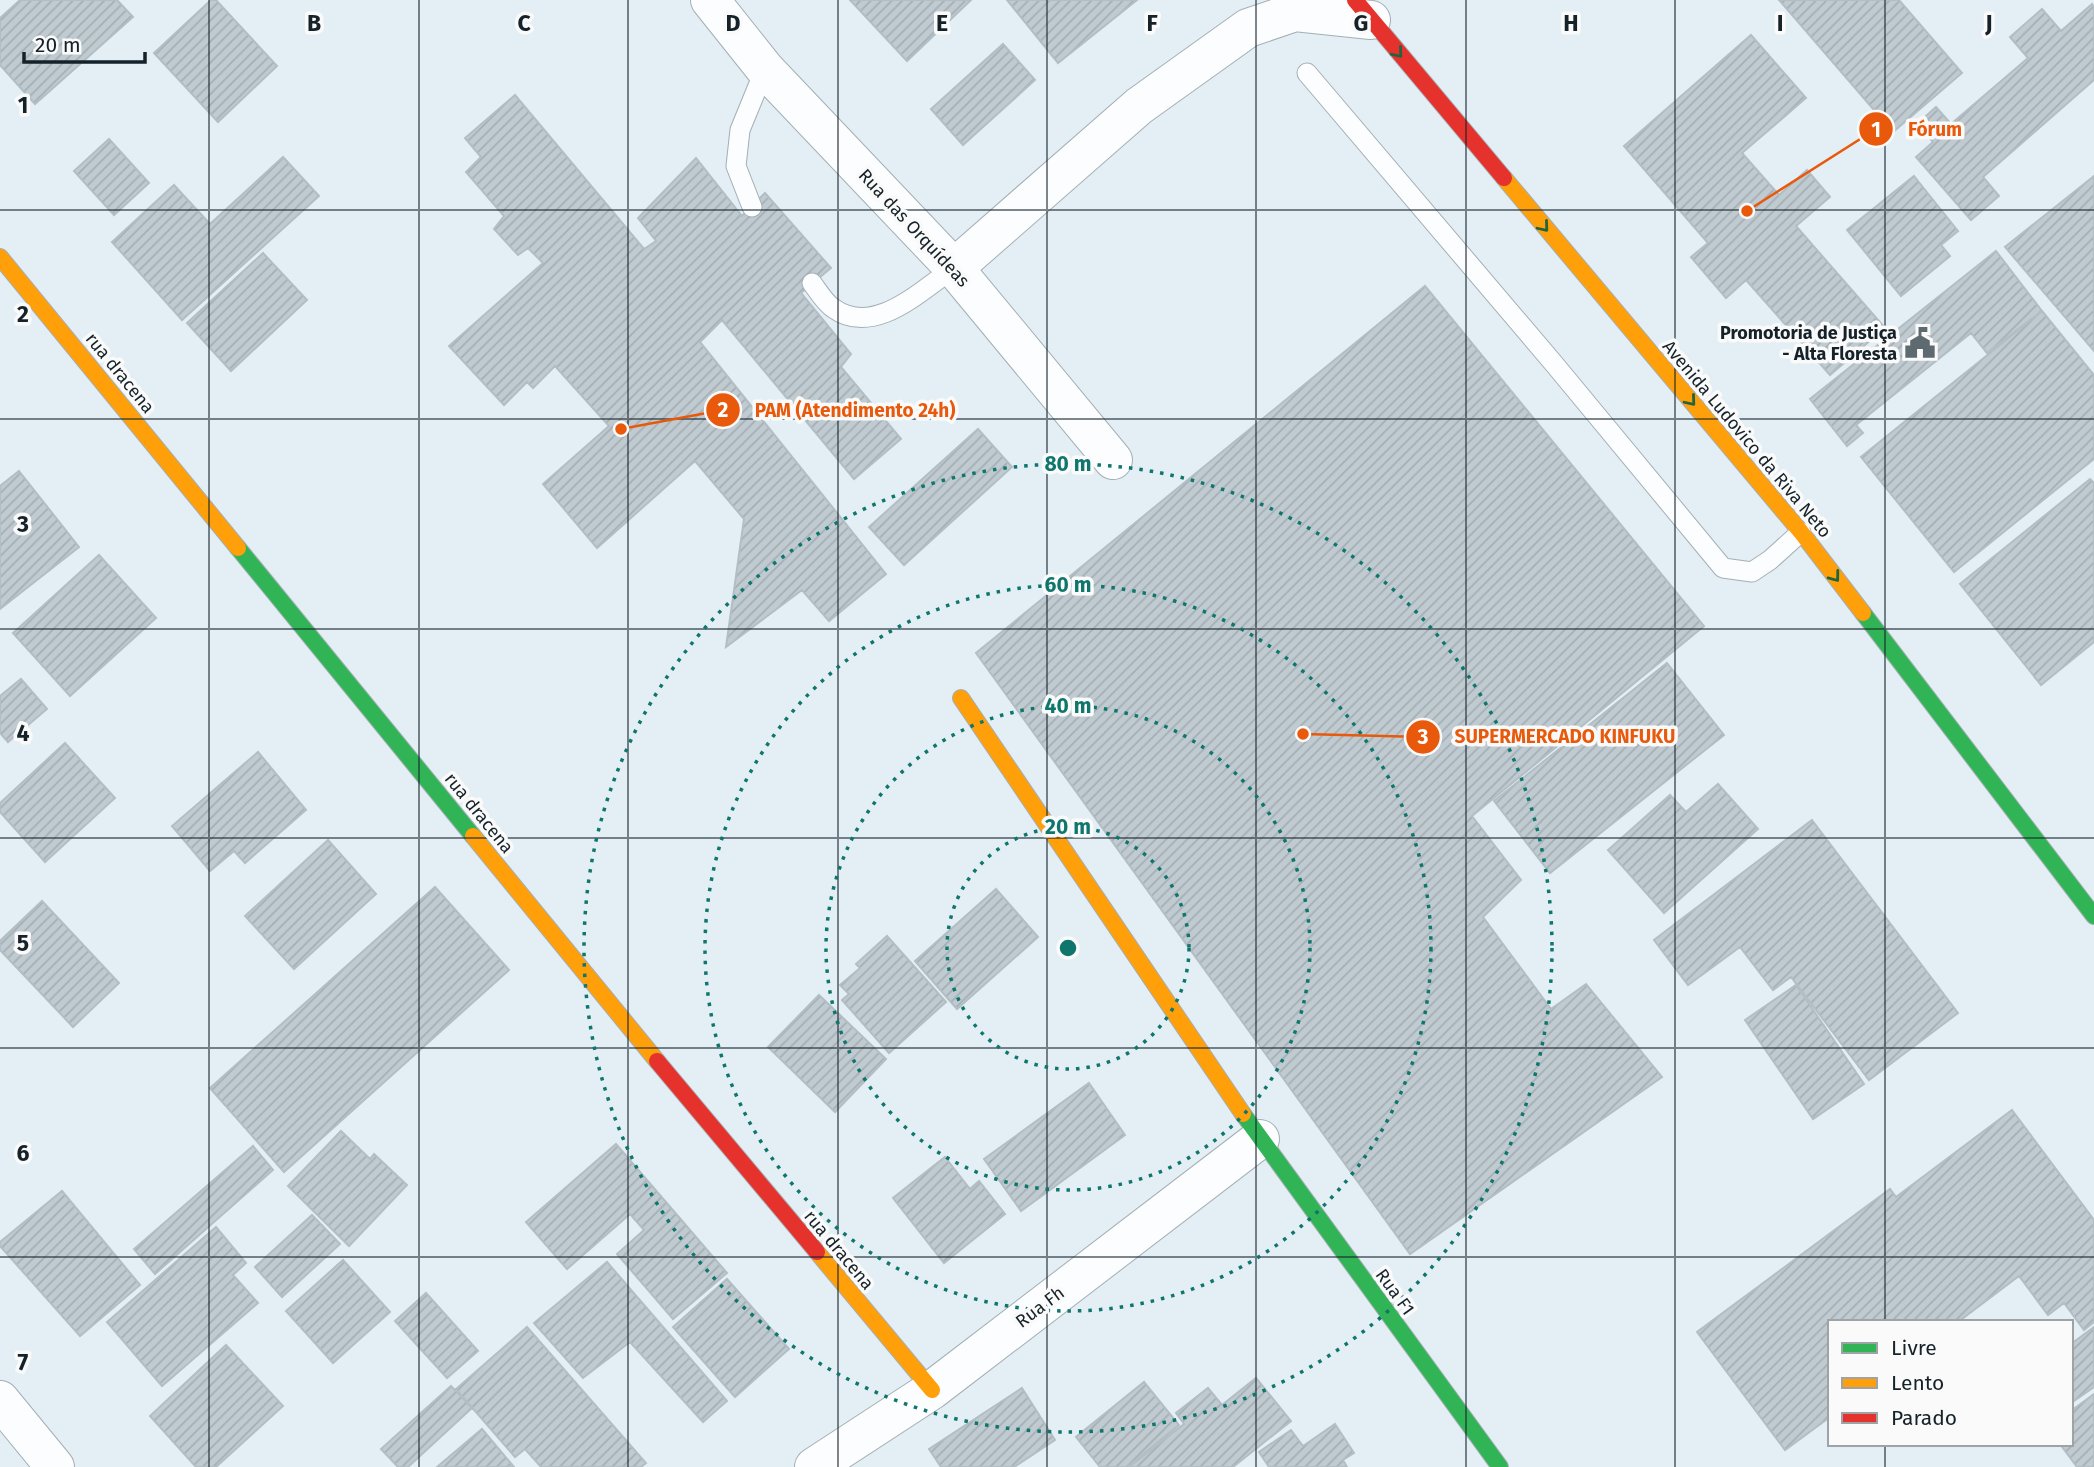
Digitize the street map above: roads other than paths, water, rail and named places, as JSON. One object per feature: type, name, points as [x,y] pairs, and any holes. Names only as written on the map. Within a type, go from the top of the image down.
[{"type":"street","name":"Rua das Orquídeas","points":[[710,0],[765,69],[954,268],[1113,460]]},
{"type":"street","points":[[954,268],[1139,106],[1248,28],[1295,12],[1363,10]]},
{"type":"street","name":"Avenida Ludovico da Riva Neto","points":[[1363,10],[1801,532],[2094,916]]},
{"type":"street","name":"rua dracena","points":[[0,257],[665,1072],[932,1390]]},
{"type":"street","name":"Rua F1","points":[[961,698],[1259,1139],[1500,1467]]},
{"type":"street","name":"Rua Fh","points":[[814,1467],[932,1390],[1259,1139]]},
{"type":"street","points":[[0,1400],[55,1467]]},
{"type":"lane","points":[[752,207],[736,166],[740,130],[765,69]]},
{"type":"lane","points":[[1307,73],[1723,568],[1752,572],[1801,532]]},
{"type":"lane","points":[[812,283],[833,308],[862,319],[891,311],[954,268]]},
{"type":"place","name":"Fórum","points":[[1747,211]]},
{"type":"place","name":"Promotoria de Justiça - Alta Floresta","points":[[1920,343]]},
{"type":"place","name":"PAM (Atendimento 24h)","points":[[621,429]]},
{"type":"place","name":"SUPERMERCADO KINFUKU","points":[[1303,734]]}]
